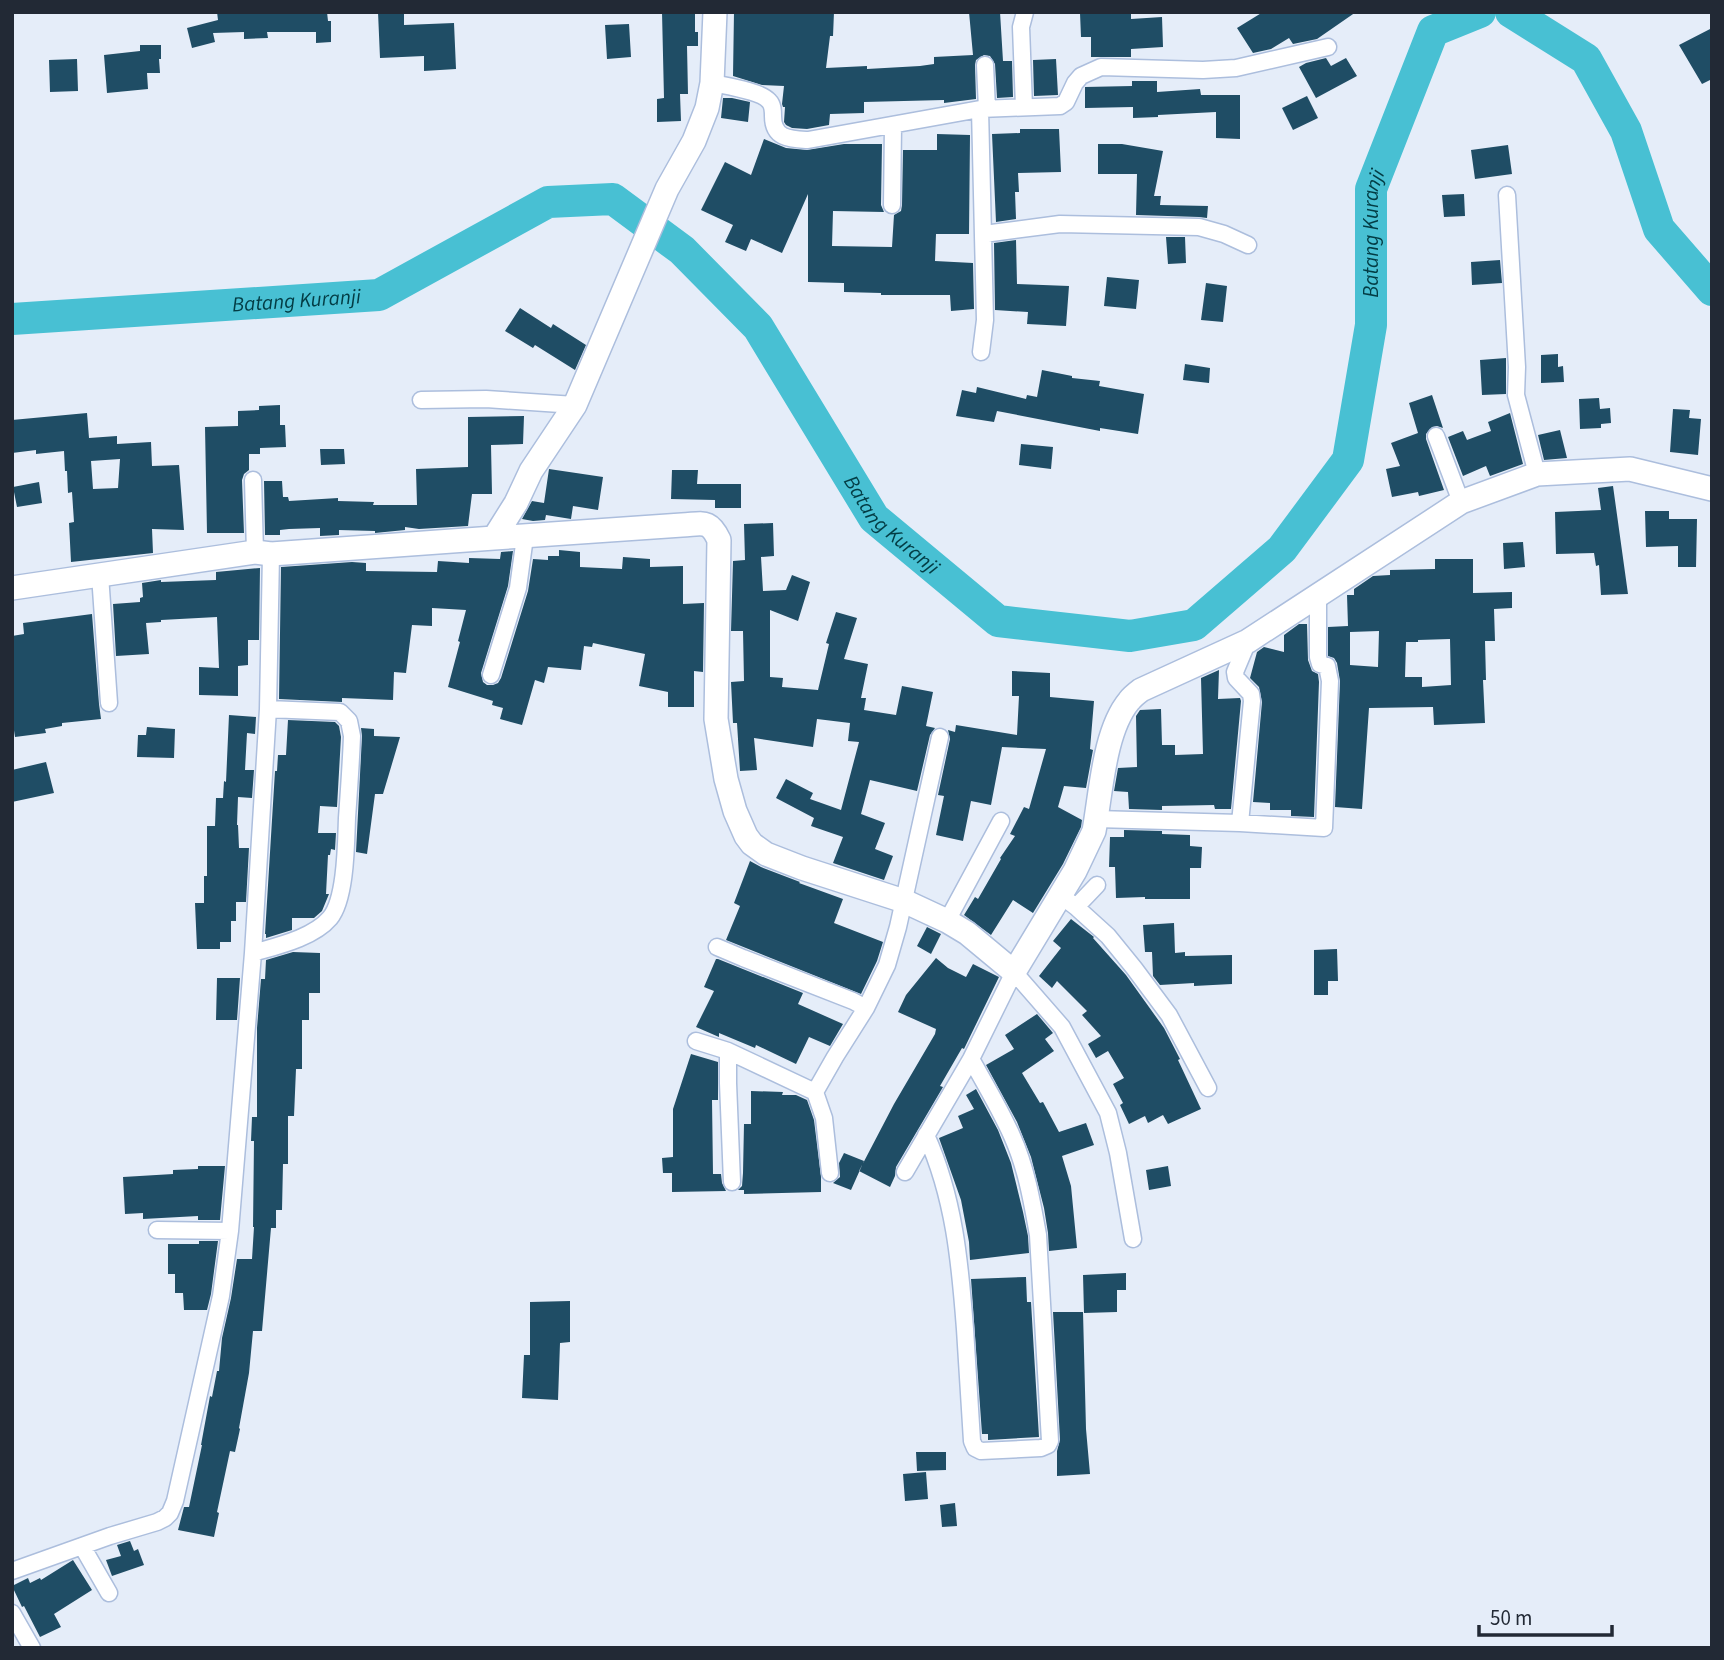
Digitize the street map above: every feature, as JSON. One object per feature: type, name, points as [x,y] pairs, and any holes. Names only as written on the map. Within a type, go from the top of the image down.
[{"type":"street","points":[[494,538],[516,503],[531,471],[575,405],[667,189],[694,141],[707,108],[712,83],[715,12]]},
{"type":"street","points":[[1024,107],[1021,27],[1025,12]]},
{"type":"street","points":[[712,83],[769,99],[775,130],[791,139],[808,140],[983,109],[1060,106],[1066,102],[1081,76],[1101,67],[1203,70],[1236,68],[1328,47]]},
{"type":"street","points":[[981,352],[985,320],[985,65]]},
{"type":"street","points":[[892,205],[893,126]]},
{"type":"street","points":[[1507,195],[1517,367],[1516,395],[1537,474]]},
{"type":"street","points":[[984,233],[1060,223],[1161,226],[1199,228],[1224,234],[1248,246]]},
{"type":"street","points":[[421,400],[485,399],[575,405]]},
{"type":"street","points":[[1436,436],[1461,502]]},
{"type":"street","points":[[1068,901],[1075,871],[1090,841],[1096,819],[1115,724],[1129,700],[1150,684],[1248,641],[1461,502],[1537,474],[1630,470],[1712,489]]},
{"type":"street","points":[[12,1571],[158,1522],[170,1513],[182,1475],[221,1296],[230,1231],[253,953],[268,709],[263,553],[253,480]]},
{"type":"street","points":[[12,588],[263,553],[682,525],[705,524],[713,528],[719,540],[716,719],[726,779],[735,811],[746,836],[751,844],[766,854],[904,901],[947,921],[967,933],[1014,972],[1062,1027],[1108,1113],[1133,1238]]},
{"type":"street","points":[[491,675],[518,589],[525,537]]},
{"type":"street","points":[[100,575],[109,703]]},
{"type":"street","points":[[1096,819],[1324,828],[1330,681],[1327,666],[1320,664],[1318,657],[1318,595]]},
{"type":"street","points":[[1240,823],[1252,701],[1251,694],[1236,678],[1235,672],[1248,641]]},
{"type":"street","points":[[253,953],[288,943],[319,929],[332,917],[343,877],[352,736],[349,721],[340,712],[268,709]]},
{"type":"street","points":[[815,1092],[866,1008],[887,965],[940,737]]},
{"type":"street","points":[[947,921],[1001,821]]},
{"type":"street","points":[[905,1172],[971,1059],[1014,972],[1068,901],[1097,885]]},
{"type":"street","points":[[1068,901],[1108,936],[1169,1016],[1208,1088]]},
{"type":"street","points":[[717,947],[866,1008]]},
{"type":"street","points":[[696,1041],[728,1051],[815,1092],[824,1118],[830,1173]]},
{"type":"street","points":[[728,1051],[732,1182]]},
{"type":"street","points":[[926,1135],[938,1162],[957,1240],[972,1441],[975,1448],[981,1451],[1041,1448],[1050,1441],[1038,1235],[1034,1209],[1013,1138],[971,1059]]},
{"type":"street","points":[[157,1230],[230,1231]]},
{"type":"street","points":[[82,1546],[109,1593]]},
{"type":"street","points":[[12,1613],[32,1648]]},
{"type":"building","points":[[217,12],[327,12],[328,21],[331,21],[331,42],[316,43],[316,32],[267,32],[268,38],[244,39],[244,32],[213,33],[215,42],[192,48],[187,28],[218,20]]},
{"type":"building","points":[[378,12],[404,12],[404,25],[454,23],[456,69],[424,71],[424,56],[380,58]]},
{"type":"building","points":[[662,12],[695,12],[698,46],[687,46],[688,94],[680,94],[681,121],[657,122],[657,99],[664,98]]},
{"type":"building","points":[[734,12],[834,12],[833,36],[830,36],[826,68],[867,66],[867,69],[920,66],[934,64],[934,57],[973,55],[969,12],[1000,12],[1003,61],[1012,61],[1013,97],[997,98],[995,64],[990,56],[984,55],[976,60],[975,65],[976,99],[944,103],[944,100],[864,102],[864,113],[830,114],[829,125],[807,129],[792,128],[784,122],[784,86],[762,85],[733,76]]},
{"type":"building","points":[[1131,12],[1131,19],[1162,17],[1163,47],[1131,49],[1131,57],[1091,57],[1091,37],[1081,37],[1080,13]]},
{"type":"building","points":[[1263,12],[1356,12],[1317,39],[1293,44],[1289,38],[1271,49],[1253,53],[1237,28]]},
{"type":"building","points":[[629,24],[631,57],[607,59],[605,25]]},
{"type":"building","points":[[1712,28],[1712,79],[1702,84],[1679,45]]},
{"type":"building","points":[[140,45],[161,45],[160,73],[147,73],[148,89],[107,93],[104,55],[140,51]]},
{"type":"building","points":[[1326,58],[1331,66],[1346,58],[1357,76],[1316,98],[1299,67]]},
{"type":"building","points":[[77,59],[78,91],[50,92],[49,60]]},
{"type":"building","points":[[1056,59],[1058,95],[1034,96],[1033,60]]},
{"type":"building","points":[[1132,81],[1157,81],[1157,92],[1200,89],[1201,95],[1240,95],[1240,139],[1216,138],[1216,112],[1133,118],[1133,107],[1085,108],[1085,87],[1132,86]]},
{"type":"building","points":[[1307,96],[1318,118],[1293,130],[1282,108]]},
{"type":"building","points":[[723,98],[750,102],[748,122],[721,118]]},
{"type":"building","points":[[1020,129],[1059,129],[1061,172],[1018,173],[1019,192],[1015,192],[1016,219],[996,222],[992,134],[1020,133]]},
{"type":"building","points":[[937,134],[970,135],[969,234],[936,234],[935,261],[973,263],[974,309],[951,311],[950,295],[844,292],[844,283],[808,282],[808,194],[782,253],[751,239],[746,251],[725,242],[733,225],[701,210],[725,162],[751,175],[764,139],[786,148],[807,150],[844,144],[882,144],[881,205],[884,212],[833,211],[832,246],[892,247],[894,215],[901,211],[902,205],[903,150],[937,150]]},
{"type":"building","points":[[1098,144],[1122,144],[1163,151],[1154,196],[1161,196],[1160,205],[1208,206],[1207,218],[1136,215],[1137,174],[1098,174]]},
{"type":"building","points":[[1508,145],[1512,174],[1475,179],[1471,150]]},
{"type":"building","points":[[1464,194],[1465,216],[1444,217],[1442,195]]},
{"type":"building","points":[[1166,237],[1185,237],[1186,263],[1168,264]]},
{"type":"building","points":[[1016,240],[1017,284],[1069,286],[1066,326],[1027,324],[1028,312],[995,310],[994,243]]},
{"type":"building","points":[[1500,260],[1502,283],[1472,285],[1471,262]]},
{"type":"building","points":[[1107,277],[1139,280],[1136,309],[1104,306]]},
{"type":"building","points":[[1206,283],[1227,286],[1223,322],[1201,320]]},
{"type":"building","points":[[520,308],[551,328],[553,324],[586,345],[575,370],[535,345],[533,348],[505,331]]},
{"type":"building","points":[[1558,354],[1558,367],[1563,366],[1564,382],[1541,383],[1541,355]]},
{"type":"building","points":[[1506,358],[1506,394],[1482,395],[1480,360]]},
{"type":"building","points":[[1185,364],[1210,368],[1209,383],[1183,380]]},
{"type":"building","points":[[1042,370],[1072,378],[1100,381],[1099,386],[1144,394],[1138,434],[1100,428],[1100,431],[997,411],[994,422],[956,416],[962,390],[976,393],[977,387],[1026,399],[1027,395],[1037,397]]},
{"type":"building","points":[[1432,395],[1443,428],[1432,427],[1426,434],[1426,439],[1444,490],[1419,496],[1418,492],[1392,497],[1386,469],[1400,466],[1391,443],[1418,433],[1409,403]]},
{"type":"building","points":[[1599,398],[1600,409],[1610,408],[1611,423],[1601,424],[1601,428],[1580,429],[1579,399]]},
{"type":"building","points":[[280,405],[280,425],[285,425],[286,447],[260,448],[260,454],[249,454],[249,470],[242,480],[244,533],[207,533],[205,427],[238,426],[238,411]]},
{"type":"building","points":[[1673,409],[1690,410],[1689,418],[1701,419],[1698,455],[1670,452]]},
{"type":"building","points":[[87,413],[89,438],[117,436],[117,444],[151,442],[152,466],[179,465],[184,530],[152,529],[153,553],[71,562],[69,523],[74,522],[72,492],[68,493],[64,451],[12,453],[12,420]],"holes":[[[120,459],[118,488],[93,489],[91,461]]]},
{"type":"building","points":[[1510,413],[1523,464],[1490,476],[1486,466],[1463,476],[1448,437],[1463,431],[1467,440],[1491,431],[1488,422]]},
{"type":"building","points":[[524,416],[523,444],[491,445],[492,494],[472,494],[468,526],[419,529],[405,527],[405,530],[375,533],[339,530],[339,535],[320,536],[320,528],[289,529],[280,530],[280,535],[265,535],[264,481],[282,481],[283,497],[288,497],[289,501],[338,498],[338,501],[374,502],[373,505],[417,505],[416,469],[468,467],[468,417]]},
{"type":"building","points":[[1560,430],[1567,458],[1544,460],[1538,435]]},
{"type":"building","points":[[1021,444],[1053,447],[1051,469],[1019,465]]},
{"type":"building","points":[[320,449],[344,449],[345,464],[321,465]]},
{"type":"building","points":[[549,469],[603,477],[598,510],[573,506],[571,519],[546,515],[545,520],[522,519],[532,501],[544,503]]},
{"type":"building","points":[[672,470],[698,470],[697,484],[741,484],[741,508],[715,508],[715,500],[671,499]]},
{"type":"building","points":[[39,482],[42,503],[17,507],[13,487]]},
{"type":"building","points":[[1613,486],[1628,594],[1601,595],[1599,565],[1596,566],[1594,553],[1556,554],[1555,512],[1601,510],[1598,488]]},
{"type":"building","points":[[1645,511],[1669,511],[1669,519],[1697,519],[1696,567],[1678,567],[1678,546],[1646,547]]},
{"type":"building","points":[[773,523],[774,556],[761,557],[763,591],[786,590],[792,575],[810,582],[798,621],[770,610],[770,677],[783,678],[782,687],[818,690],[829,644],[826,643],[836,612],[857,618],[844,659],[868,664],[861,698],[866,698],[864,710],[896,715],[902,686],[933,692],[926,726],[935,728],[930,735],[917,791],[870,780],[861,814],[885,823],[875,849],[893,856],[884,880],[833,863],[843,837],[811,826],[814,818],[776,798],[786,779],[813,793],[810,799],[841,810],[859,742],[848,741],[850,723],[817,719],[813,747],[754,738],[757,770],[740,771],[737,723],[733,723],[731,682],[744,681],[743,631],[731,631],[733,561],[745,560],[744,524]]},
{"type":"building","points":[[1523,542],[1525,567],[1504,569],[1503,543]]},
{"type":"building","points":[[559,550],[580,552],[580,567],[622,569],[623,557],[650,559],[650,567],[683,566],[683,604],[704,603],[703,672],[694,671],[694,707],[668,707],[668,692],[639,686],[645,654],[593,643],[592,647],[584,646],[581,670],[548,667],[544,683],[535,680],[522,725],[500,719],[503,708],[492,705],[493,701],[448,687],[466,610],[432,608],[432,626],[412,625],[406,673],[394,672],[393,700],[342,698],[342,702],[279,699],[281,567],[352,562],[366,563],[366,571],[437,572],[438,561],[469,563],[469,558],[500,559],[501,552],[513,551],[508,586],[481,673],[483,682],[493,685],[501,678],[528,591],[533,559],[548,560],[548,556],[559,556]]},
{"type":"building","points":[[1435,559],[1473,559],[1473,593],[1512,592],[1512,608],[1494,609],[1495,641],[1485,641],[1485,723],[1434,725],[1433,707],[1369,708],[1362,809],[1335,807],[1340,681],[1337,663],[1334,658],[1328,656],[1328,627],[1348,626],[1347,595],[1354,595],[1354,589],[1373,576],[1390,575],[1390,570],[1435,569]],"holes":[[[1379,631],[1378,667],[1350,665],[1350,632]],[[1450,639],[1451,685],[1422,687],[1422,677],[1405,677],[1406,642]]]},
{"type":"building","points":[[260,568],[259,640],[248,640],[248,665],[238,666],[238,696],[199,695],[199,667],[219,668],[217,617],[146,623],[149,654],[116,656],[113,604],[140,602],[143,597],[142,583],[161,580],[216,580],[216,572]]},
{"type":"building","points":[[92,614],[101,719],[62,723],[62,726],[45,729],[46,733],[15,737],[12,717],[12,636],[24,634],[23,623]]},
{"type":"building","points":[[1299,624],[1307,624],[1308,660],[1312,671],[1318,674],[1319,682],[1314,817],[1291,816],[1291,810],[1270,810],[1270,803],[1253,802],[1262,702],[1259,687],[1250,678],[1257,652],[1264,647],[1284,652],[1284,635]]},
{"type":"building","points":[[1219,670],[1218,699],[1240,698],[1241,701],[1231,809],[1215,809],[1214,805],[1162,806],[1162,810],[1129,809],[1128,792],[1114,791],[1118,768],[1137,767],[1136,716],[1140,710],[1161,709],[1162,745],[1175,745],[1175,755],[1203,754],[1201,678]]},
{"type":"building","points":[[1012,671],[1050,673],[1050,697],[1094,701],[1090,749],[1093,750],[1086,788],[1064,786],[1058,807],[1082,820],[1063,864],[1033,913],[1013,900],[991,935],[964,915],[975,897],[978,899],[1015,836],[1010,834],[1024,807],[1029,809],[1046,749],[1002,747],[991,805],[971,801],[963,841],[936,835],[944,796],[938,795],[950,739],[948,730],[955,732],[956,725],[1017,735],[1019,696],[1012,696]]},
{"type":"building","points":[[229,715],[256,717],[255,734],[247,733],[245,770],[254,770],[252,798],[238,797],[239,848],[249,848],[246,902],[236,902],[236,921],[231,921],[231,942],[220,942],[220,949],[197,949],[195,903],[204,903],[207,826],[215,826],[216,798],[223,798],[224,781],[226,782]]},
{"type":"building","points":[[288,720],[335,722],[339,726],[341,737],[337,807],[320,806],[318,833],[336,833],[335,850],[331,849],[328,855],[326,894],[329,894],[322,911],[314,918],[292,918],[292,930],[266,938],[275,771],[278,755],[286,755]]},
{"type":"building","points":[[147,727],[175,729],[174,758],[137,757],[138,735],[146,735]]},
{"type":"building","points":[[361,728],[374,729],[374,736],[400,737],[383,794],[375,794],[367,854],[356,852]]},
{"type":"building","points":[[46,762],[54,793],[12,802],[12,770]]},
{"type":"building","points":[[1124,830],[1190,835],[1190,846],[1202,847],[1201,868],[1190,868],[1190,899],[1116,898],[1115,867],[1109,867],[1110,837],[1124,837]]},
{"type":"building","points":[[750,861],[843,899],[834,923],[883,942],[861,994],[726,940],[740,906],[734,903]]},
{"type":"building","points":[[1071,919],[1094,937],[1126,975],[1164,1028],[1201,1109],[1168,1124],[1163,1115],[1148,1123],[1145,1116],[1129,1124],[1120,1105],[1123,1103],[1113,1084],[1124,1078],[1108,1051],[1096,1058],[1088,1044],[1101,1036],[1082,1015],[1087,1011],[1057,981],[1052,988],[1039,976],[1061,948],[1053,941]]},
{"type":"building","points":[[1174,923],[1175,953],[1185,952],[1185,956],[1232,955],[1232,984],[1160,985],[1153,976],[1152,952],[1145,952],[1143,925]]},
{"type":"building","points":[[927,927],[941,934],[931,954],[917,946]]},
{"type":"building","points":[[1337,949],[1338,981],[1328,981],[1328,995],[1314,995],[1314,950]]},
{"type":"building","points":[[293,952],[320,953],[320,993],[309,993],[309,1020],[302,1020],[302,1069],[296,1069],[294,1116],[288,1116],[288,1164],[283,1164],[282,1210],[276,1210],[276,1228],[271,1228],[262,1331],[253,1331],[240,1429],[235,1452],[230,1451],[214,1537],[178,1530],[184,1507],[189,1507],[210,1396],[212,1397],[219,1371],[222,1338],[237,1259],[252,1259],[254,1141],[251,1141],[252,1117],[257,1117],[257,1028],[261,979],[265,979],[266,960]]},
{"type":"building","points":[[936,958],[966,977],[973,964],[999,977],[964,1049],[962,1048],[940,1086],[943,1087],[896,1167],[890,1187],[859,1171],[935,1034],[936,1029],[898,1012],[906,995]]},
{"type":"building","points":[[716,959],[803,993],[798,1004],[843,1024],[830,1046],[809,1037],[796,1064],[756,1045],[755,1048],[696,1027],[714,991],[704,987]]},
{"type":"building","points":[[217,978],[240,978],[237,1020],[216,1020]]},
{"type":"building","points":[[1037,1014],[1053,1033],[1045,1039],[1054,1051],[1022,1073],[1040,1103],[1043,1102],[1059,1132],[1086,1123],[1094,1145],[1062,1156],[1071,1186],[1077,1248],[1049,1251],[1044,1208],[1031,1157],[1017,1122],[986,1065],[1014,1049],[1005,1035]]},
{"type":"building","points":[[691,1054],[718,1062],[718,1100],[712,1100],[713,1174],[721,1174],[726,1191],[672,1192],[672,1173],[663,1173],[662,1158],[673,1157],[673,1109]]},
{"type":"building","points":[[976,1089],[998,1130],[1011,1163],[1028,1236],[1029,1253],[970,1260],[961,1200],[939,1138],[963,1128],[958,1116],[974,1109],[966,1095]]},
{"type":"building","points":[[751,1091],[783,1092],[782,1095],[796,1095],[807,1100],[814,1120],[821,1192],[744,1194],[744,1190],[738,1190],[742,1186],[744,1124],[751,1124]]},
{"type":"building","points":[[844,1153],[864,1161],[851,1190],[833,1183],[840,1177],[839,1163]]},
{"type":"building","points":[[198,1166],[225,1166],[220,1220],[198,1220],[198,1216],[143,1219],[143,1213],[125,1214],[123,1177],[173,1174],[173,1170],[198,1169]]},
{"type":"building","points":[[1168,1166],[1171,1186],[1149,1190],[1146,1170]]},
{"type":"building","points":[[199,1241],[218,1241],[211,1294],[207,1310],[184,1310],[183,1293],[175,1293],[175,1274],[168,1274],[168,1244],[199,1244]]},
{"type":"building","points":[[1126,1273],[1126,1290],[1117,1290],[1117,1312],[1084,1313],[1083,1275]]},
{"type":"building","points":[[1026,1277],[1027,1302],[1031,1302],[1039,1437],[988,1440],[988,1434],[982,1434],[971,1279]]},
{"type":"building","points":[[570,1301],[570,1342],[560,1343],[558,1400],[522,1398],[524,1355],[530,1355],[530,1302]]},
{"type":"building","points":[[1053,1312],[1083,1312],[1090,1474],[1057,1476],[1060,1440]]},
{"type":"building","points":[[916,1452],[946,1452],[946,1470],[917,1471]]},
{"type":"building","points":[[926,1472],[928,1499],[905,1501],[903,1474]]},
{"type":"building","points":[[955,1503],[957,1526],[942,1527],[940,1505]]},
{"type":"building","points":[[130,1541],[134,1551],[138,1549],[144,1565],[112,1576],[106,1560],[121,1556],[117,1545]]},
{"type":"building","points":[[73,1560],[92,1590],[54,1614],[61,1627],[40,1637],[12,1586],[28,1578],[30,1583],[40,1578],[41,1580]]},
{"type":"waterway","name":"Batang Kuranji","points":[[12,319],[379,295],[548,202],[613,199],[682,250],[758,327],[874,518],[998,621],[1130,636],[1194,625],[1282,549],[1348,460],[1371,325],[1371,189],[1433,31],[1480,12]]},
{"type":"waterway","name":"Batang Kuranji","points":[[1511,12],[1586,59],[1626,131],[1659,229],[1712,290]]}]
